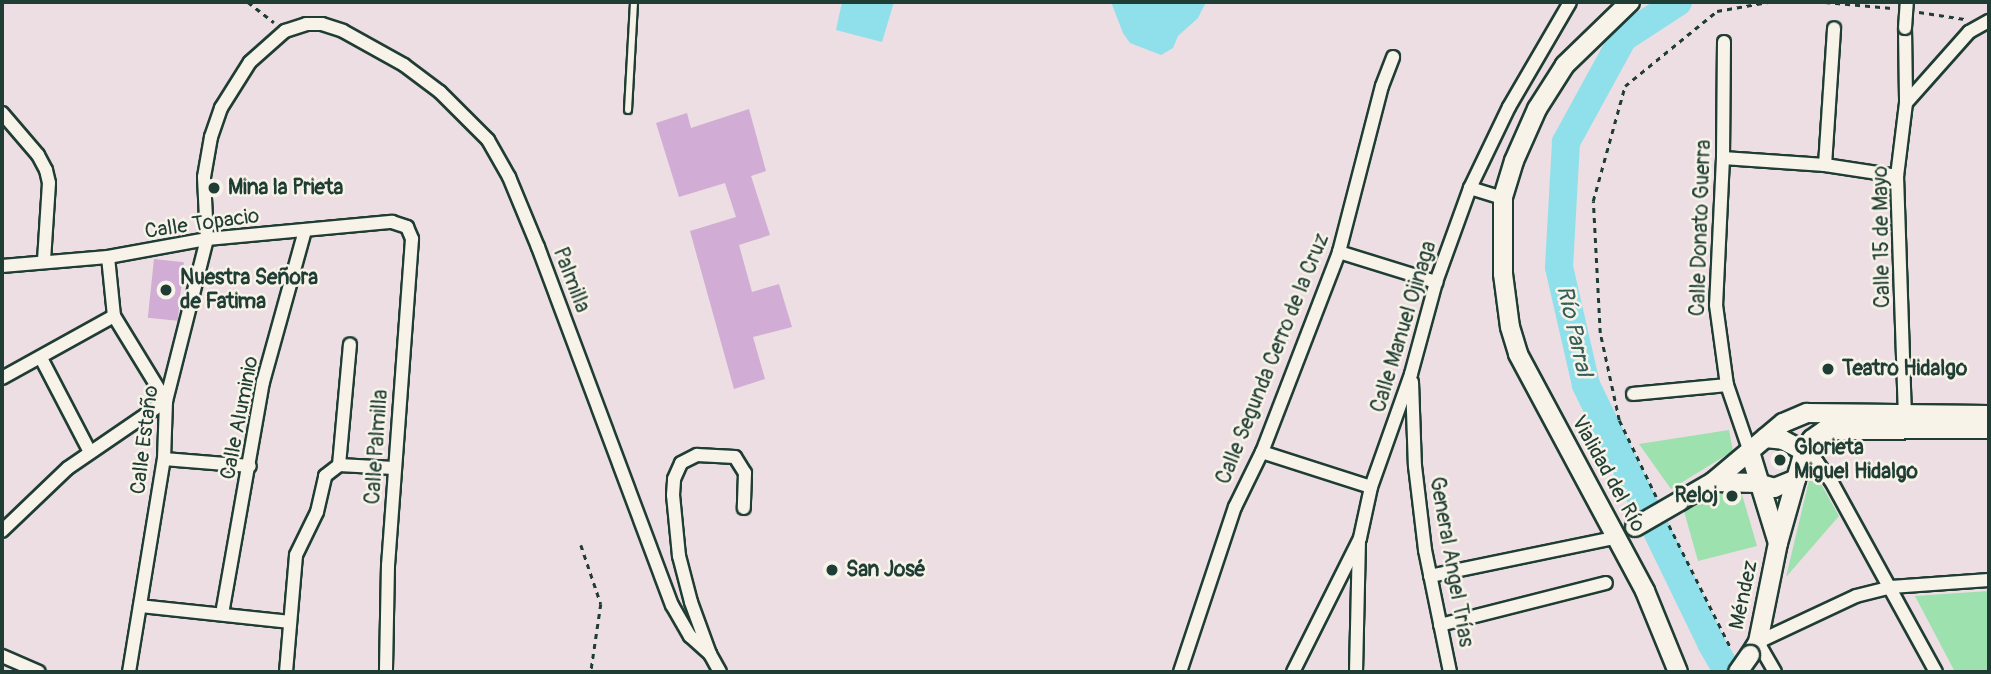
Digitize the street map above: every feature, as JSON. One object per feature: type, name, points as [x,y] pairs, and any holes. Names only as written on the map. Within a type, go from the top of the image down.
[{"type":"main road","name":"Vialidad del Río","points":[[1630,2],[1585,43],[1551,85],[1514,161],[1503,198],[1501,240],[1505,298],[1518,354],[1546,411],[1618,537],[1656,614],[1678,672]]},
{"type":"main road","points":[[1618,537],[1713,482],[1765,438],[1795,416],[1807,412],[1989,429]]},
{"type":"main road","points":[[1713,482],[1758,483],[1774,488],[1796,479],[1804,451],[1812,439],[1825,430],[1989,415]]},
{"type":"main road","points":[[1765,438],[1783,440],[1804,451]]},
{"type":"main road","points":[[1750,452],[1778,543]]},
{"type":"main road","name":"Méndez","points":[[1747,650],[1796,479]]},
{"type":"main road","points":[[1738,672],[1747,650]]},
{"type":"street","name":"Calle Manuel Ojinaga","points":[[1293,672],[1360,538],[1371,487],[1411,374],[1436,282],[1470,188],[1509,107],[1570,2]]},
{"type":"street","name":"Calle 15 de Mayo","points":[[1905,423],[1897,176],[1906,103],[1907,2]]},
{"type":"street","points":[[1906,103],[1969,32],[1989,21]]},
{"type":"street","name":"Palmilla","points":[[285,31],[314,24],[343,31],[413,72],[440,92],[488,140],[509,177],[538,247],[672,605],[690,636],[710,654]]},
{"type":"street","points":[[1825,165],[1834,28]]},
{"type":"street","name":"Calle Estaño","points":[[130,672],[163,459],[166,401],[207,239],[204,177],[211,136],[220,108],[250,62],[285,31]]},
{"type":"street","name":"Calle Donato Guerra","points":[[1724,42],[1723,158],[1715,286],[1719,342],[1727,385],[1750,452]]},
{"type":"street","name":"Calle Segunda Cerro de la Cruz","points":[[1180,672],[1235,506],[1262,452],[1339,252],[1382,86],[1393,57]]},
{"type":"street","points":[[2,113],[38,155],[46,170],[49,183],[44,261]]},
{"type":"street","points":[[1723,158],[1825,165],[1897,176]]},
{"type":"street","points":[[1470,188],[1503,198]]},
{"type":"street","name":"Calle Topacio","points":[[2,266],[108,257],[207,239],[392,222],[407,227]]},
{"type":"street","name":"Calle Palmilla","points":[[386,672],[386,614],[394,468],[412,239],[407,227]]},
{"type":"street","name":"Calle Aluminio","points":[[222,614],[263,382],[305,231]]},
{"type":"street","points":[[1339,252],[1436,282]]},
{"type":"street","points":[[2,531],[40,492],[90,452],[166,401],[114,316],[108,257]]},
{"type":"street","points":[[2,378],[114,316]]},
{"type":"street","points":[[339,465],[350,344]]},
{"type":"street","points":[[41,358],[90,452]]},
{"type":"street","name":"General Angel Trías","points":[[1411,374],[1415,466],[1430,576],[1450,672]]},
{"type":"street","points":[[1633,394],[1727,385]]},
{"type":"street","points":[[1804,451],[1817,462],[1831,481],[1936,672]]},
{"type":"street","points":[[1262,452],[1371,487]]},
{"type":"street","points":[[720,672],[710,654],[679,556],[673,495],[677,470],[689,457],[696,455],[735,457],[745,473],[744,508]]},
{"type":"street","points":[[163,459],[250,466]]},
{"type":"street","points":[[286,672],[296,555],[317,512],[325,476],[339,465],[394,468]]},
{"type":"street","points":[[1430,576],[1618,537]]},
{"type":"street","points":[[1356,672],[1360,538]]},
{"type":"street","points":[[1775,672],[1747,650],[1856,596],[1891,587],[1989,580]]},
{"type":"street","points":[[1440,625],[1606,583]]},
{"type":"street","points":[[140,606],[289,622]]},
{"type":"street","points":[[2,656],[39,672]]},
{"type":"lane","points":[[628,110],[634,2]]},
{"type":"path","points":[[248,2],[285,31]]},
{"type":"path","points":[[1660,506],[1619,420],[1616,408],[1600,332],[1593,201],[1625,86],[1717,10],[1768,2]]},
{"type":"path","points":[[1666,518],[1747,650]]},
{"type":"path","points":[[581,545],[601,604],[591,672]]},
{"type":"green space","points":[[1729,430],[1733,451],[1671,489],[1639,444]]},
{"type":"green space","points":[[1812,468],[1839,516],[1786,577]]},
{"type":"green space","points":[[1730,490],[1741,491],[1757,546],[1698,561],[1684,511]]},
{"type":"green space","points":[[1989,591],[1989,672],[1955,672],[1915,596]]},
{"type":"water","points":[[842,2],[894,2],[882,42],[836,30]]},
{"type":"water","points":[[1111,2],[1206,2],[1198,18],[1178,36],[1173,48],[1161,55],[1130,43],[1123,33]]},
{"type":"building","points":[[749,109],[766,171],[751,176],[770,235],[739,245],[752,292],[779,284],[792,327],[753,337],[765,379],[734,389],[690,231],[736,217],[725,183],[679,197],[656,123],[687,113],[691,128]]},
{"type":"building","name":"Nuestra Señora de Fatima","points":[[154,259],[184,262],[178,321],[148,318]]},
{"type":"waterway","name":"Río Parral","points":[[1678,2],[1623,38],[1566,142],[1559,267],[1586,385],[1711,643],[1728,672]]},
{"type":"place","name":"Mina la Prieta","points":[[214,188]]},
{"type":"place","name":"Nuestra Señora de Fatima","points":[[166,290]]},
{"type":"place","name":"Teatro Hidalgo","points":[[1828,369]]},
{"type":"place","name":"Glorieta Miguel Hidalgo","points":[[1780,460]]},
{"type":"place","name":"Reloj","points":[[1732,496]]},
{"type":"place","name":"San José","points":[[832,570]]}]
